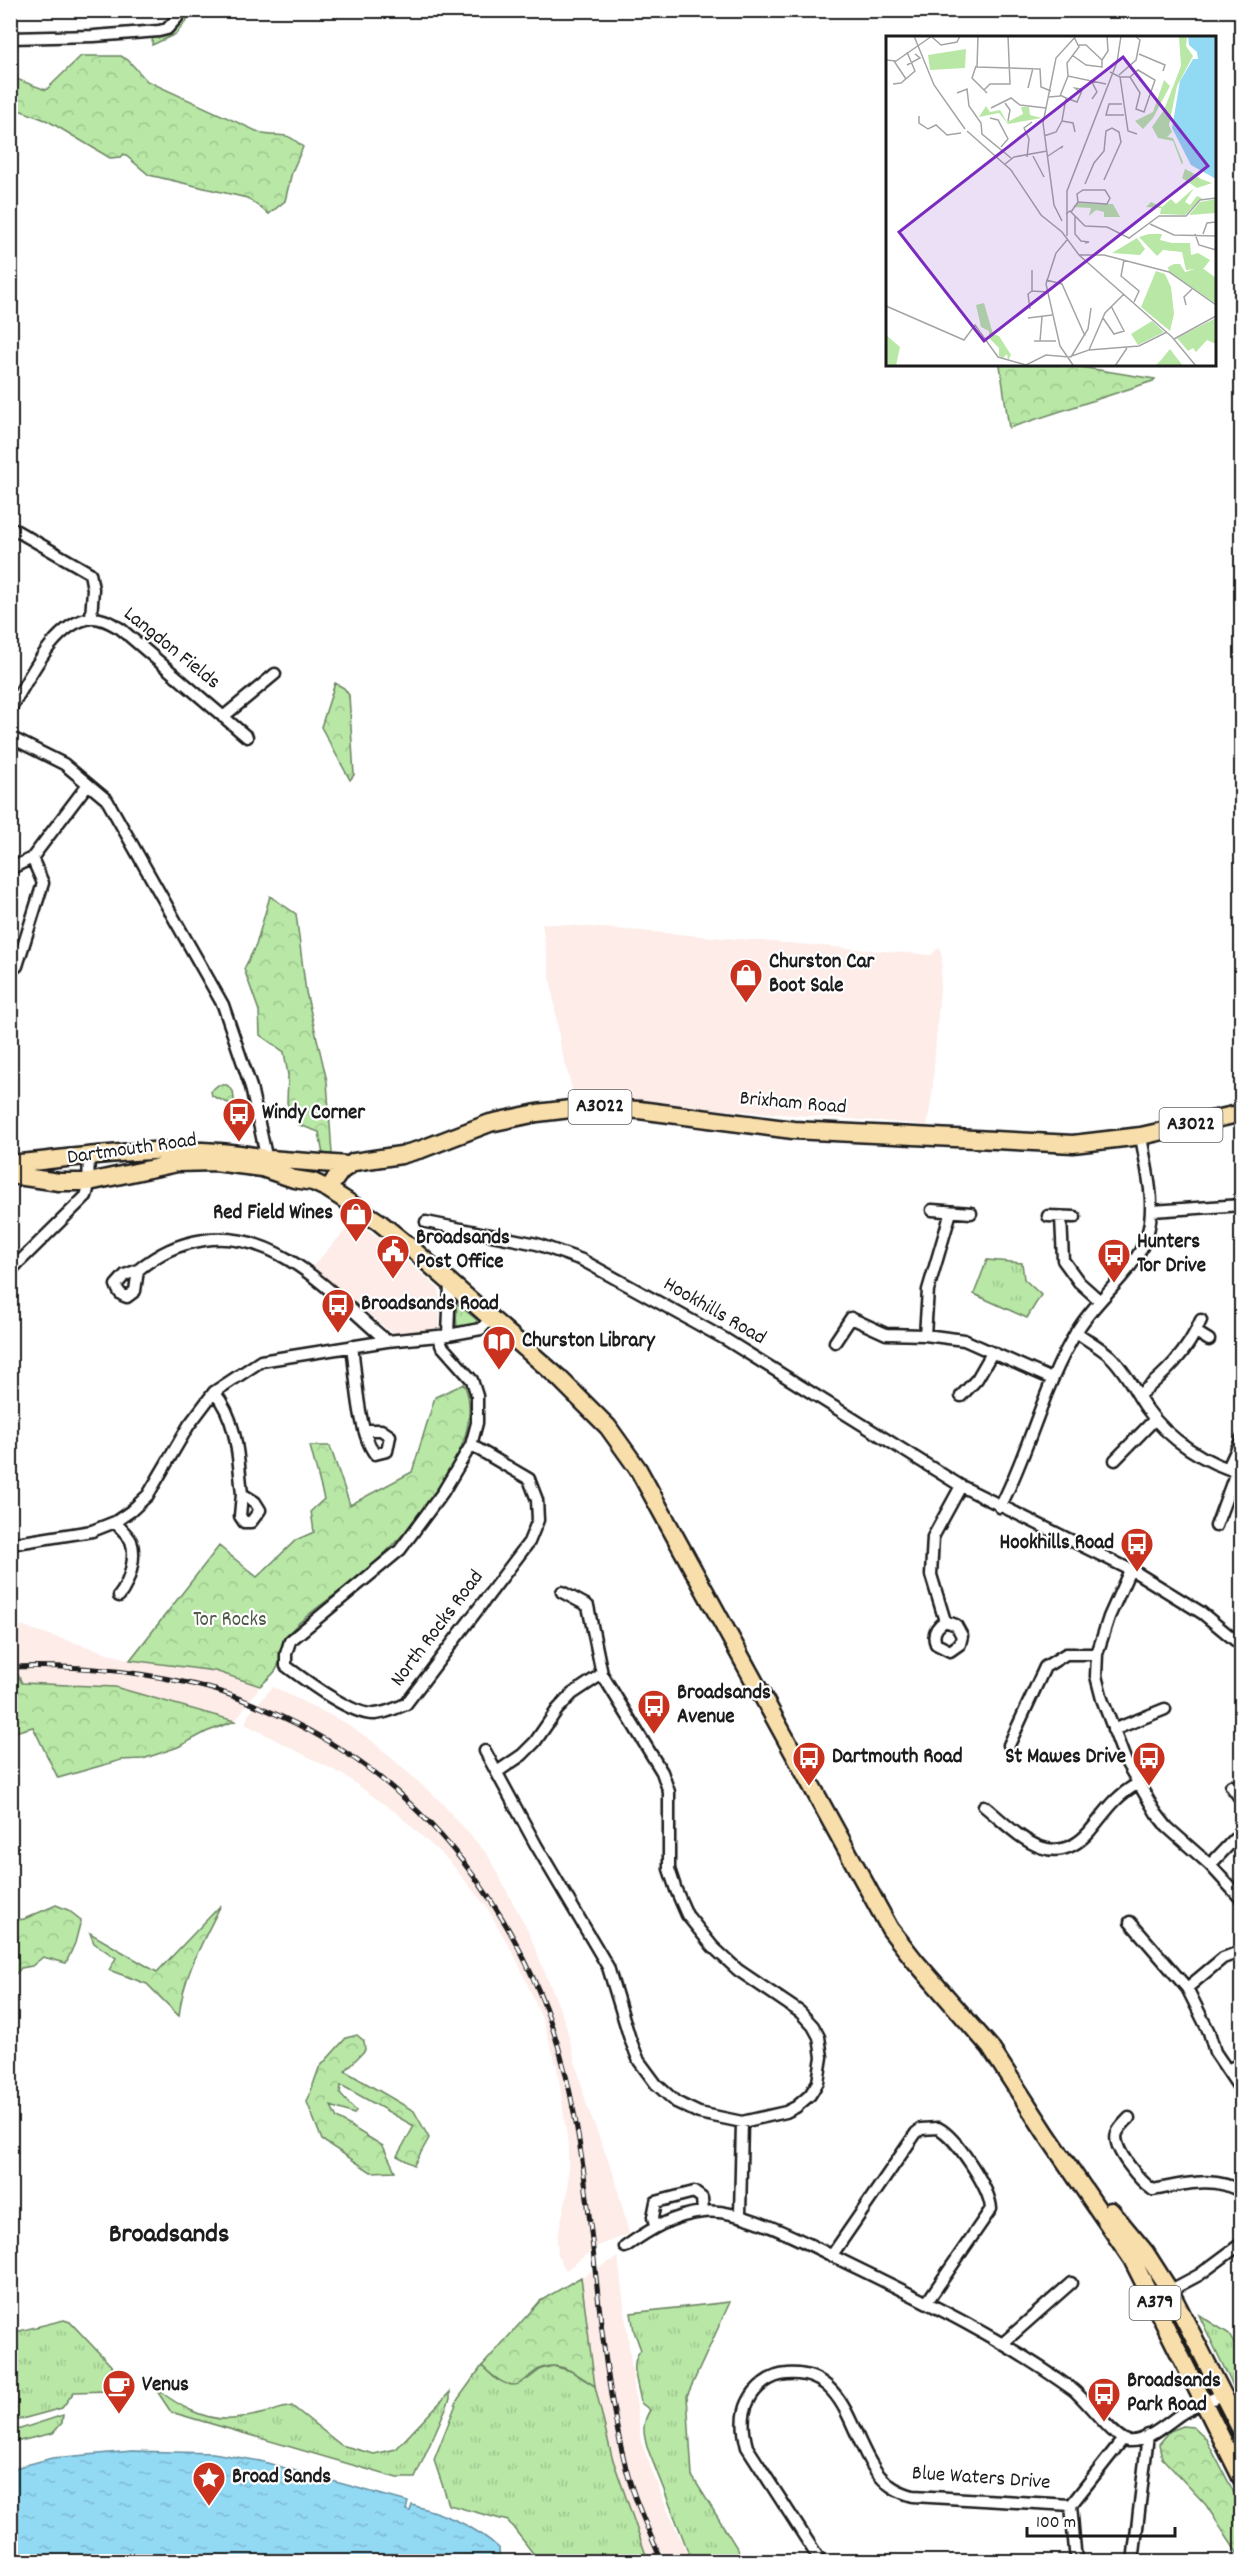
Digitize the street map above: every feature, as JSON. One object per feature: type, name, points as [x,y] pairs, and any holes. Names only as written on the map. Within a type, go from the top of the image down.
[{"type":"main road","name":"Brixham Road","points":[[265,1161],[347,1165],[422,1149],[490,1123],[537,1113],[587,1107],[639,1110],[793,1130],[918,1135],[1040,1144],[1072,1144],[1141,1136],[1242,1113]]},
{"type":"main road","name":"Dartmouth Road","points":[[10,1164],[91,1155],[213,1151],[265,1161]]},
{"type":"main road","name":"Dartmouth Road","points":[[10,1174],[47,1181],[88,1182],[177,1163],[265,1161]]},
{"type":"main road","points":[[265,1161],[321,1186],[347,1165]]},
{"type":"main road","name":"A379","points":[[321,1186],[379,1222],[491,1318],[581,1398],[608,1427],[624,1449],[638,1469],[891,1929],[915,1961],[990,2047],[1070,2170],[1132,2259],[1242,2479]]},
{"type":"main road","name":"A379","points":[[1070,2170],[1110,2209],[1145,2252],[1170,2291],[1218,2389],[1242,2432]]},
{"type":"street","points":[[10,38],[159,32],[167,29],[176,14]]},
{"type":"street","name":"Langdon Fields","points":[[10,527],[90,573],[93,589],[91,618]]},
{"type":"street","name":"Langdon Fields","points":[[10,710],[54,639],[77,623],[91,618],[103,619],[121,629],[247,737]]},
{"type":"street","name":"Langdon Fields","points":[[223,717],[274,674]]},
{"type":"street","points":[[10,737],[64,765],[106,800],[223,1005],[251,1087],[265,1151],[265,1161]]},
{"type":"street","points":[[10,869],[32,858],[88,784]]},
{"type":"street","points":[[17,966],[43,883],[32,858]]},
{"type":"street","points":[[1000,1507],[1018,1474],[1052,1379],[1076,1332],[1099,1300],[1138,1256],[1152,1211],[1141,1136]]},
{"type":"street","points":[[10,1271],[86,1196],[87,1163],[91,1155]]},
{"type":"street","points":[[1152,1211],[1242,1205]]},
{"type":"street","points":[[932,1210],[970,1213]]},
{"type":"street","points":[[925,1335],[928,1290],[951,1212]]},
{"type":"street","points":[[1048,1216],[1075,1217]]},
{"type":"street","points":[[1061,1217],[1063,1260],[1079,1282],[1099,1300]]},
{"type":"street","name":"Hookhills Road","points":[[426,1222],[537,1244],[582,1260],[725,1339],[961,1486],[1130,1570],[1202,1613],[1242,1646]]},
{"type":"street","points":[[138,1270],[155,1256],[191,1242],[216,1239],[262,1245],[299,1266],[387,1341]]},
{"type":"street","points":[[444,1335],[450,1284]]},
{"type":"street","points":[[835,1342],[857,1308]]},
{"type":"street","points":[[10,1544],[72,1535],[116,1522],[148,1495],[189,1425],[214,1392],[261,1361],[481,1329],[491,1318]]},
{"type":"street","points":[[851,1318],[870,1329],[886,1334],[925,1335],[964,1340],[1052,1379]]},
{"type":"street","points":[[1139,1395],[1168,1372],[1202,1320]]},
{"type":"street","points":[[1076,1332],[1110,1356],[1155,1419],[1190,1450],[1235,1471]]},
{"type":"street","points":[[1196,1332],[1209,1340]]},
{"type":"street","name":"North Rocks Road","points":[[444,1335],[441,1345],[472,1380],[477,1395],[477,1423],[471,1445],[443,1492],[400,1550],[290,1641],[286,1654],[286,1666],[321,1691],[351,1707],[373,1714],[389,1712],[406,1704],[529,1542],[538,1520],[537,1500],[529,1479],[471,1445]]},
{"type":"street","points":[[352,1346],[364,1430]]},
{"type":"street","points":[[961,1396],[977,1379],[992,1353]]},
{"type":"street","points":[[214,1392],[224,1404],[235,1437],[242,1494]]},
{"type":"street","points":[[1115,1460],[1155,1419]]},
{"type":"street","points":[[1216,1526],[1235,1471],[1242,1438]]},
{"type":"street","points":[[945,1621],[931,1575],[933,1537],[961,1486]]},
{"type":"street","points":[[116,1522],[131,1542],[132,1559],[127,1586],[119,1596]]},
{"type":"street","points":[[1130,1570],[1109,1617],[1097,1654],[1096,1676],[1113,1730],[1137,1784],[1167,1827],[1209,1865],[1242,1900]]},
{"type":"street","points":[[485,1751],[536,1845],[608,1967],[630,2039],[648,2075],[676,2102],[718,2119],[742,2122],[786,2112],[810,2095],[818,2082],[819,2037],[813,2026],[800,2012],[738,1970],[713,1947],[687,1915],[669,1869],[669,1792],[662,1772],[602,1674],[588,1606],[562,1592]]},
{"type":"street","points":[[1009,1745],[1045,1667],[1066,1654],[1097,1654]]},
{"type":"street","points":[[497,1772],[522,1755],[535,1742],[557,1710],[572,1694],[602,1674]]},
{"type":"street","points":[[1113,1730],[1165,1709]]},
{"type":"street","points":[[984,1806],[1041,1850],[1057,1851],[1078,1842],[1120,1794],[1137,1784]]},
{"type":"street","points":[[1231,1786],[1242,1801]]},
{"type":"street","points":[[1209,1865],[1242,1831]]},
{"type":"street","points":[[1130,1922],[1187,1988],[1209,2032],[1215,2052],[1242,2092]]},
{"type":"street","points":[[1187,1988],[1223,1958],[1242,1951]]},
{"type":"street","points":[[1227,2070],[1242,2063]]},
{"type":"street","points":[[1129,2118],[1117,2133],[1116,2141],[1134,2173],[1153,2190],[1203,2182],[1236,2188],[1242,2193]]},
{"type":"street","points":[[740,2216],[742,2122]]},
{"type":"street","points":[[832,2255],[916,2133],[921,2128],[938,2128],[950,2137],[986,2188],[991,2209],[927,2302]]},
{"type":"street","points":[[655,2226],[653,2217],[656,2202],[694,2192],[702,2198],[703,2212]]},
{"type":"street","points":[[625,2247],[655,2226],[703,2212],[740,2216],[832,2255],[927,2302],[1002,2344],[1075,2391],[1123,2439],[1137,2440],[1148,2435],[1186,2411],[1204,2404],[1218,2389]]},
{"type":"street","points":[[1154,2299],[1199,2275],[1242,2243]]},
{"type":"street","points":[[1002,2344],[1071,2283]]},
{"type":"street","name":"Blue Waters Drive","points":[[821,2562],[747,2447],[743,2432],[744,2411],[748,2400],[758,2388],[781,2374],[803,2374],[827,2385],[848,2415],[878,2474],[896,2491],[913,2496],[1071,2505]]},
{"type":"street","points":[[1133,2562],[1148,2435]]},
{"type":"street","name":"Blue Waters Drive","points":[[1076,2562],[1071,2505],[1123,2439]]},
{"type":"shaded area","name":"Churston Car Boot Sale","points":[[542,923],[931,955],[940,947],[942,959],[932,1094],[927,1127],[918,1124],[575,1099],[561,1048]]},
{"type":"shaded area","points":[[354,1221],[376,1235],[439,1289],[440,1328],[393,1334],[312,1267]]},
{"type":"shaded area","points":[[18,1625],[130,1660],[215,1671],[260,1686],[235,1721],[115,1687],[22,1683],[18,1675],[11,1676],[11,1646]]},
{"type":"shaded area","points":[[273,1687],[346,1723],[372,1741],[440,1801],[487,1854],[528,1931],[565,2022],[587,2106],[615,2178],[629,2234],[598,2246],[566,2270],[558,2256],[557,2239],[568,2191],[568,2145],[557,2066],[543,2021],[518,1962],[486,1906],[449,1861],[398,1814],[345,1776],[245,1724],[250,1712]]},
{"type":"shaded area","points":[[618,2257],[641,2442],[666,2507],[691,2561],[648,2561],[612,2457],[595,2386],[581,2277]]},
{"type":"green space","points":[[169,11],[185,11],[187,20],[176,34],[152,45],[153,29],[169,20]]},
{"type":"green space","points":[[81,56],[121,56],[128,60],[147,81],[263,134],[292,138],[303,147],[292,172],[285,201],[269,214],[247,198],[149,175],[124,154],[121,157],[110,158],[48,121],[11,107],[11,77],[46,90]]},
{"type":"green space","points":[[1000,366],[1074,366],[1155,379],[1153,381],[1009,428]]},
{"type":"green space","points":[[335,683],[344,688],[349,695],[354,775],[350,780],[321,727]]},
{"type":"green space","points":[[270,896],[296,914],[306,992],[327,1081],[332,1154],[323,1155],[319,1132],[299,1125],[287,1103],[288,1075],[284,1052],[260,1035],[259,1011],[244,969],[256,945]]},
{"type":"green space","points":[[218,1085],[227,1085],[233,1091],[235,1106],[212,1096],[211,1091]]},
{"type":"green space","points":[[987,1260],[1022,1263],[1024,1279],[1041,1295],[1027,1318],[974,1294]]},
{"type":"green space","points":[[455,1302],[477,1320],[475,1325],[457,1327]]},
{"type":"green space","name":"Tor Rocks","points":[[464,1384],[469,1408],[466,1433],[455,1460],[440,1487],[421,1513],[381,1556],[355,1580],[304,1618],[286,1636],[276,1670],[260,1686],[215,1671],[130,1660],[219,1546],[257,1577],[296,1540],[314,1532],[311,1511],[324,1499],[310,1446],[330,1446],[350,1505],[412,1472],[435,1397]]},
{"type":"green space","points":[[18,1675],[22,1683],[115,1687],[235,1721],[206,1732],[178,1747],[143,1759],[121,1760],[58,1778],[33,1727],[11,1733],[11,1676]]},
{"type":"green space","points":[[56,1905],[68,1910],[81,1920],[75,1943],[66,1963],[43,1957],[32,1966],[21,1968],[11,1979],[11,1921],[24,1919]]},
{"type":"green space","points":[[221,1905],[189,1973],[179,2016],[147,1984],[109,1970],[116,1958],[94,1943],[90,1933],[157,1972]]},
{"type":"green space","points":[[357,2035],[364,2041],[365,2050],[345,2071],[414,2111],[429,2138],[414,2165],[397,2156],[414,2126],[341,2085],[340,2094],[356,2111],[354,2114],[331,2106],[337,2118],[383,2146],[395,2171],[371,2172],[322,2140],[307,2102],[319,2068],[346,2038]]},
{"type":"green space","points":[[581,2277],[595,2386],[569,2370],[552,2366],[542,2368],[516,2385],[507,2384],[482,2366],[540,2301]]},
{"type":"green space","points":[[730,2302],[687,2396],[692,2476],[745,2561],[692,2561],[647,2447],[644,2423],[650,2410],[641,2403],[635,2361],[641,2350],[634,2331],[631,2313]]},
{"type":"green space","points":[[1199,2315],[1228,2333],[1241,2356],[1241,2403]]},
{"type":"green space","points":[[64,2320],[70,2322],[118,2373],[115,2388],[110,2391],[74,2392],[62,2408],[11,2422],[11,2333]]},
{"type":"green space","points":[[482,2366],[497,2380],[528,2379],[541,2369],[553,2366],[571,2371],[595,2386],[612,2457],[648,2561],[539,2561],[508,2521],[449,2505],[434,2460],[458,2399]]},
{"type":"green space","points":[[155,2388],[190,2410],[221,2419],[247,2417],[292,2406],[341,2445],[374,2454],[396,2449],[450,2392],[450,2399],[415,2478],[397,2478],[171,2412]]},
{"type":"green space","points":[[63,2415],[62,2423],[53,2433],[11,2443],[11,2432]]},
{"type":"green space","points":[[1183,2426],[1193,2427],[1206,2439],[1241,2506],[1241,2559],[1206,2505],[1162,2458],[1159,2444],[1170,2431]]},
{"type":"water","name":"Broad Sands","points":[[132,2451],[213,2453],[260,2461],[408,2502],[406,2510],[410,2511],[412,2505],[424,2508],[458,2521],[479,2533],[499,2548],[500,2561],[11,2561],[11,2469],[52,2458]]},
{"type":"railway","points":[[10,1667],[83,1668],[180,1681],[223,1693],[280,1716],[332,1744],[380,1778],[423,1817],[462,1861],[496,1909],[525,1960],[548,2015],[565,2071],[583,2170],[615,2419],[633,2492],[662,2562]]},
{"type":"place","name":"Churston Car Boot Sale","points":[[746,1004]]},
{"type":"place","name":"Windy Corner","points":[[239,1143]]},
{"type":"place","name":"Red Field Wines","points":[[356,1243]]},
{"type":"place","name":"Broadsands Post Office","points":[[393,1280]]},
{"type":"place","name":"Hunters Tor Drive","points":[[1114,1284]]},
{"type":"place","name":"Broadsands Road","points":[[338,1334]]},
{"type":"place","name":"Churston Library","points":[[499,1371]]},
{"type":"place","name":"Hookhills Road","points":[[1137,1573]]},
{"type":"place","name":"Broadsands Avenue","points":[[654,1735]]},
{"type":"place","name":"Dartmouth Road","points":[[809,1787]]},
{"type":"place","name":"St Mawes Drive","points":[[1149,1787]]},
{"type":"place","name":"Venus","points":[[119,2415]]},
{"type":"place","name":"Broadsands Park Road","points":[[1104,2423]]},
{"type":"place","name":"Broad Sands","points":[[209,2507]]},
{"type":"district","name":"Broadsands","points":[[169,2235]]}]
